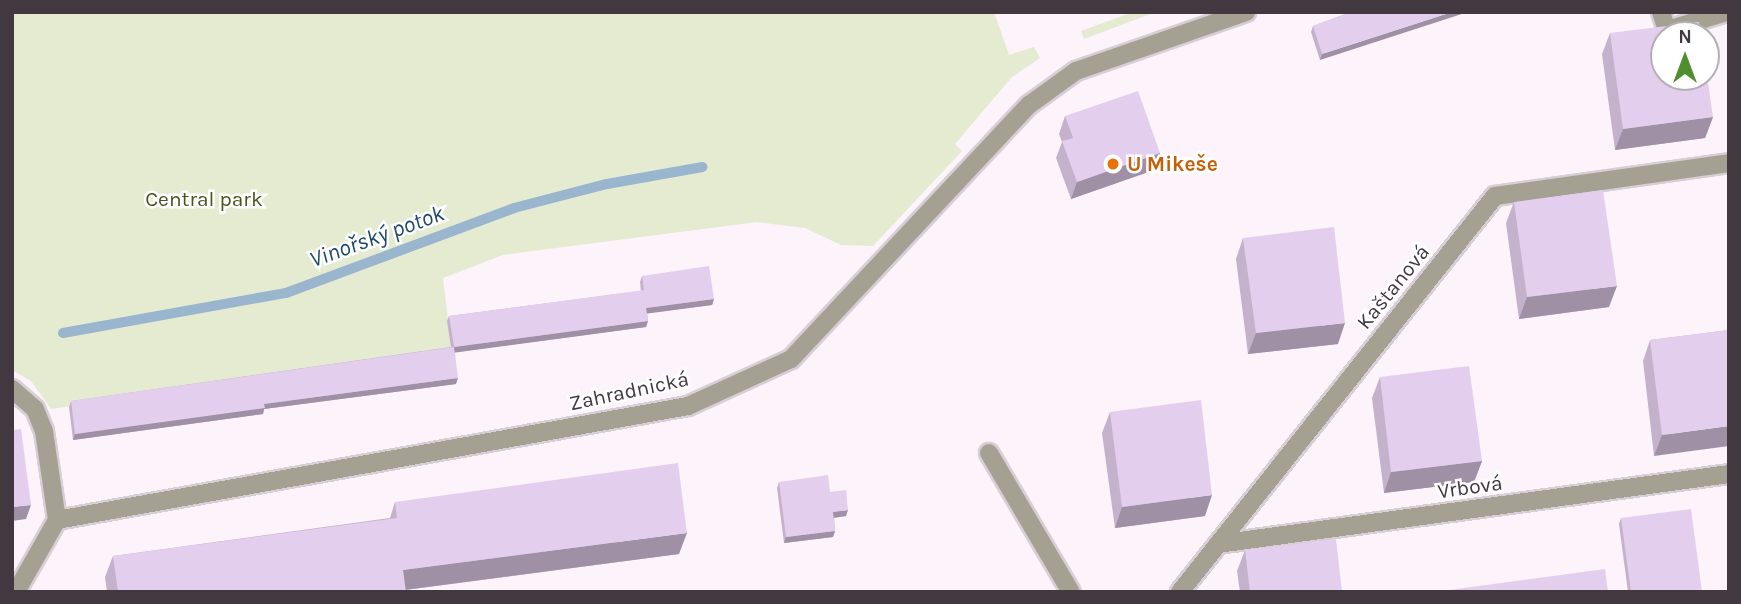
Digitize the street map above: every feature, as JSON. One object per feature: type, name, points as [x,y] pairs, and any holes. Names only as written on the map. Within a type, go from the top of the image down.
[{"type":"street","name":"Zahradnická","points":[[57,520],[688,406],[790,359],[1029,105],[1076,71],[1246,12]]},
{"type":"street","points":[[1661,12],[1667,30],[1727,12]]},
{"type":"street","name":"Kaštanová","points":[[1180,592],[1495,197],[1729,163]]},
{"type":"street","points":[[12,389],[35,410],[44,431],[57,520],[16,592]]},
{"type":"street","points":[[989,453],[1071,592]]},
{"type":"street","name":"Vrbová","points":[[1218,544],[1729,474]]},
{"type":"green space","name":"Central park","points":[[12,12],[994,12],[1009,55],[1034,47],[1040,58],[1012,77],[955,144],[962,151],[873,246],[841,245],[805,228],[757,222],[503,255],[443,278],[452,353],[51,409],[31,381],[12,370]]},
{"type":"green space","points":[[1133,12],[1156,12],[1084,39],[1081,31]]},
{"type":"building","points":[[1351,12],[1452,12],[1322,54],[1313,26]]},
{"type":"building","points":[[1650,28],[1650,91],[1709,91],[1713,117],[1623,129],[1610,33]]},
{"type":"building","points":[[1138,91],[1160,153],[1077,182],[1062,141],[1073,138],[1065,116]]},
{"type":"building","points":[[1603,190],[1617,286],[1527,297],[1514,202]]},
{"type":"building","points":[[1334,227],[1345,323],[1256,333],[1243,238]]},
{"type":"building","points":[[709,266],[714,299],[646,308],[648,321],[454,347],[449,316],[644,290],[642,276]]},
{"type":"building","points":[[1729,330],[1729,426],[1662,435],[1650,340]]},
{"type":"building","points":[[454,347],[458,378],[264,404],[265,408],[75,434],[71,401]]},
{"type":"building","points":[[1469,366],[1482,461],[1391,472],[1380,377]]},
{"type":"building","points":[[1201,400],[1212,495],[1122,507],[1110,412]]},
{"type":"building","points":[[21,429],[31,505],[12,507],[12,430]]},
{"type":"building","points":[[678,463],[687,533],[403,570],[406,592],[118,592],[113,556],[397,518],[395,502]]},
{"type":"building","points":[[828,475],[830,492],[846,490],[848,510],[833,512],[835,531],[786,537],[779,482]]},
{"type":"building","points":[[1691,509],[1702,592],[1631,592],[1621,518]]},
{"type":"building","points":[[1336,539],[1342,592],[1250,592],[1245,550]]},
{"type":"building","points":[[1605,569],[1608,592],[1434,592]]},
{"type":"waterway","name":"Vinořský potok","points":[[63,333],[286,293],[514,208],[607,184],[702,167]]},
{"type":"place","name":"U Mikeše","points":[[1113,164]]}]
